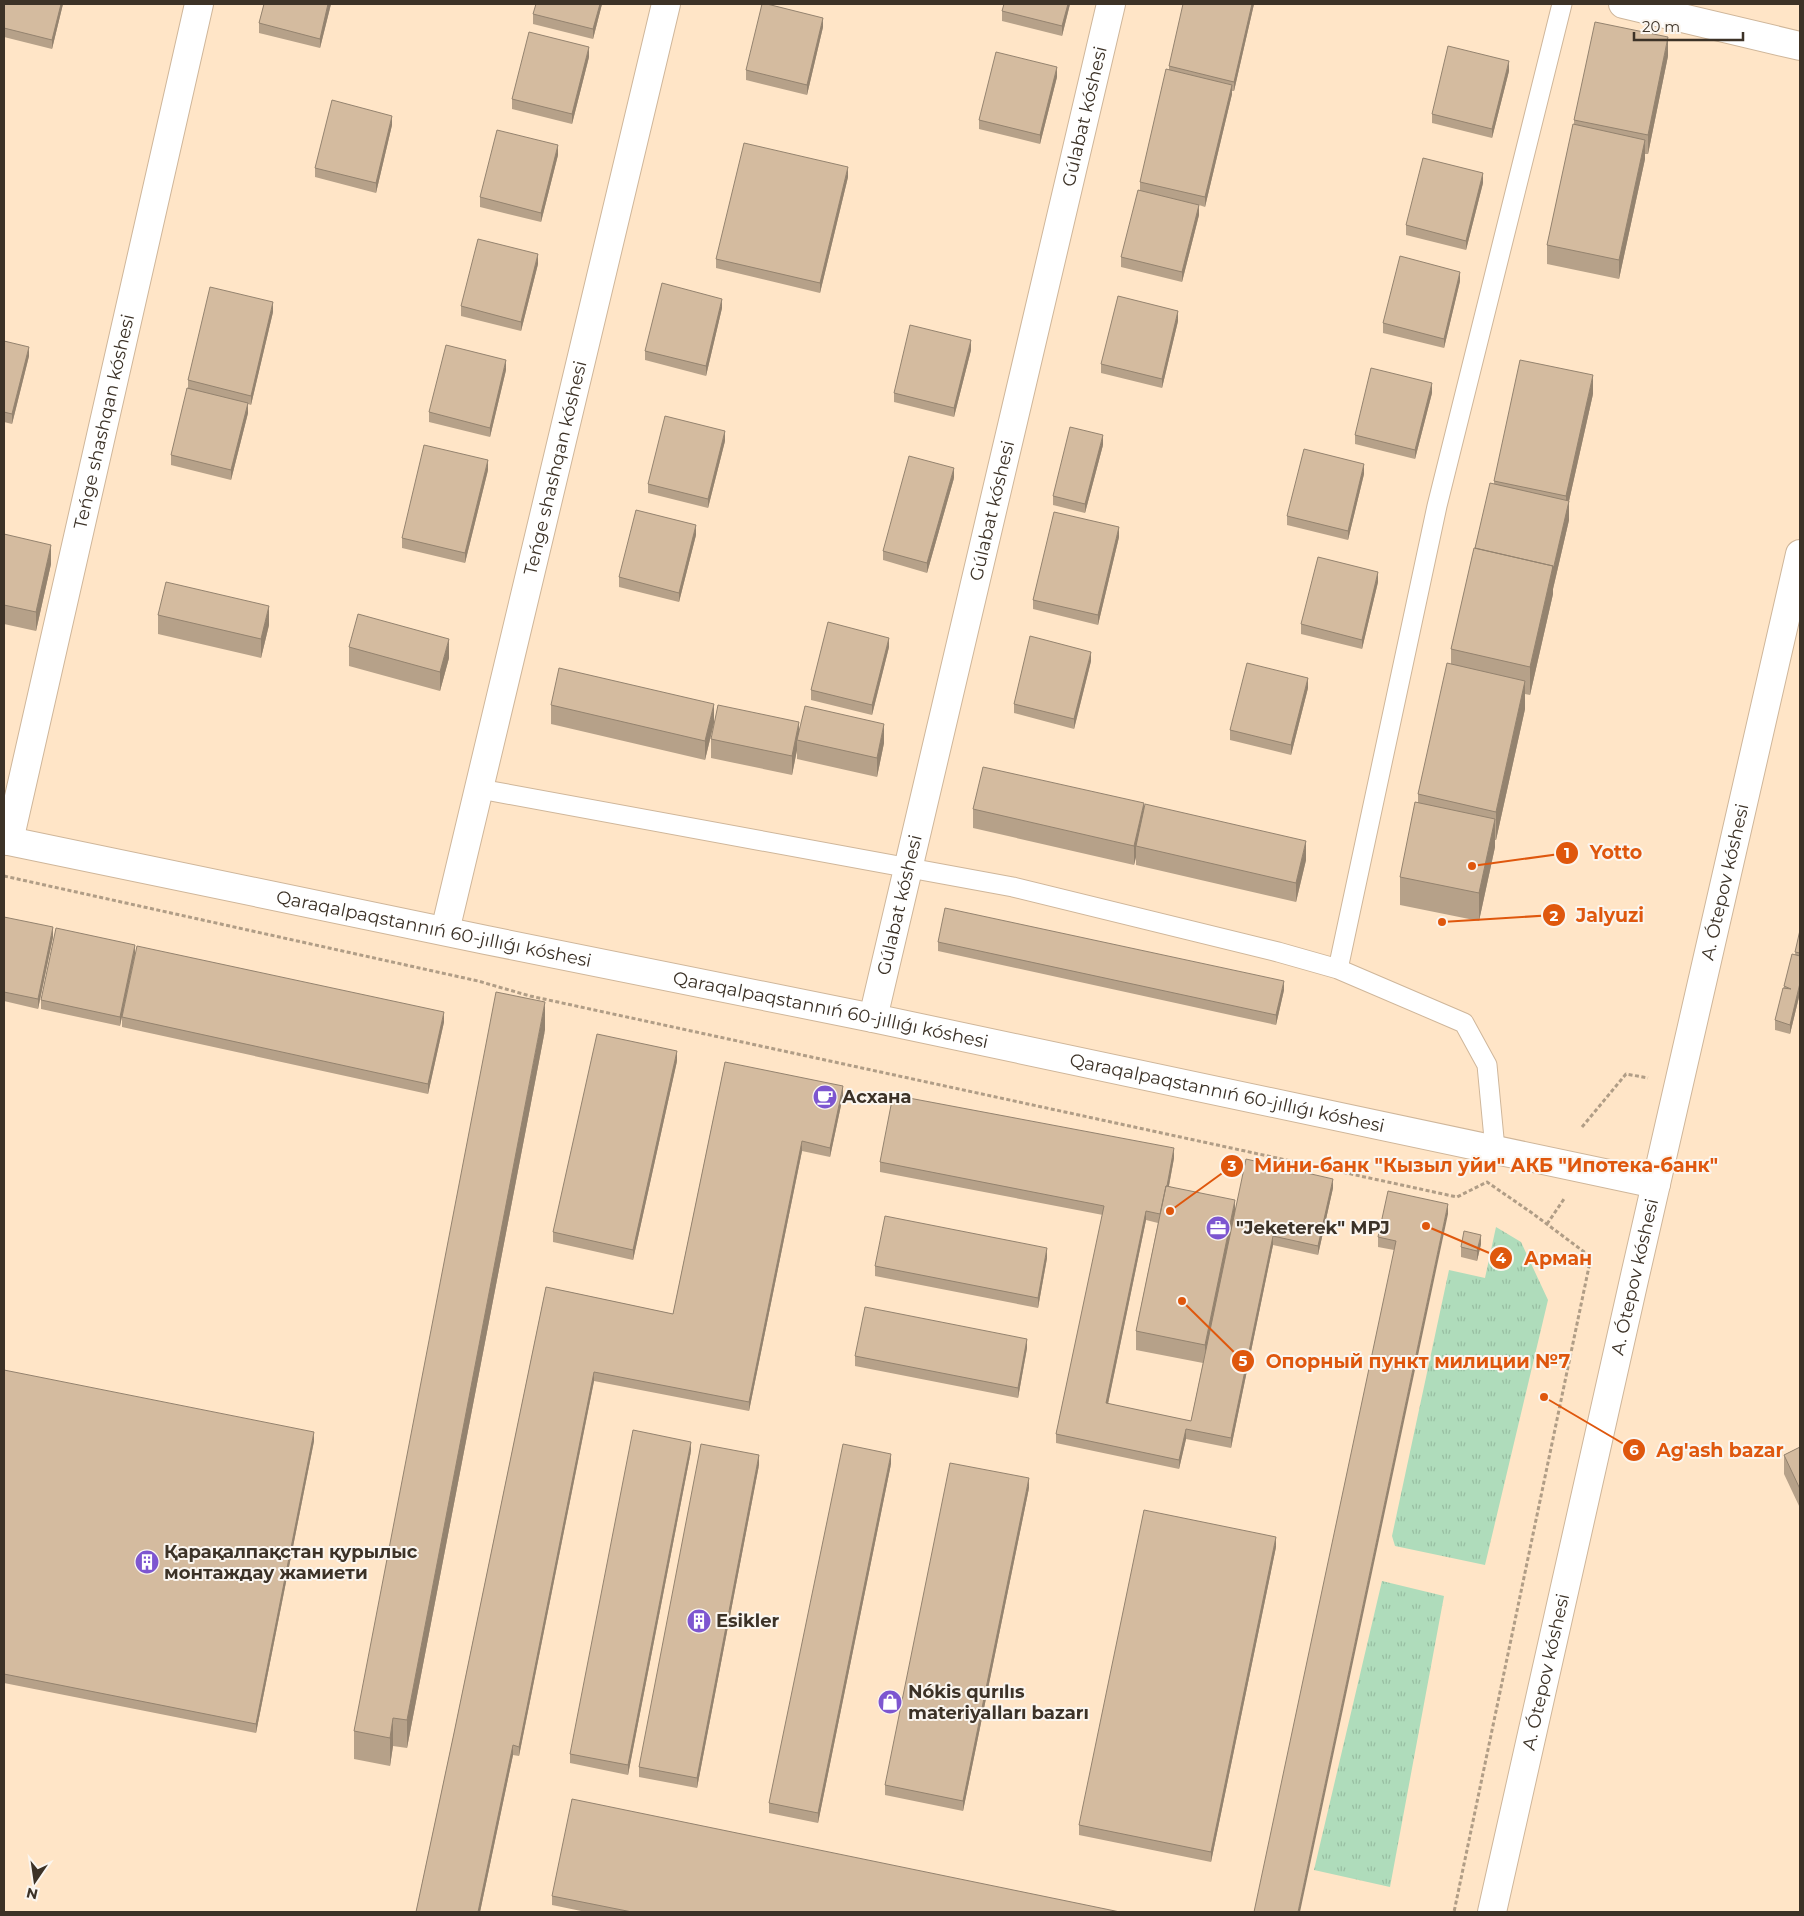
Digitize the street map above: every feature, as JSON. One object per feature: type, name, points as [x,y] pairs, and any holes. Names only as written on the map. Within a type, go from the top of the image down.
[{"type":"street","name":"Teńge shashqan kóshesi","points":[[6,840],[199,4]]},
{"type":"street","name":"Teńge shashqan kóshesi","points":[[445,931],[666,4]]},
{"type":"street","name":"Gúlabat kóshesi","points":[[873,1018],[1111,4]]},
{"type":"street","points":[[1623,4],[1800,46]]},
{"type":"street","name":"A. Ótepov kóshesi","points":[[1492,1912],[1800,554]]},
{"type":"street","name":"Qaraqalpaqstannıń 60-jıllıǵı kóshesi","points":[[6,840],[873,1018],[1656,1184]]},
{"type":"lane","points":[[1338,970],[1437,506],[1562,4]]},
{"type":"lane","points":[[480,789],[1013,887],[1278,952],[1338,970],[1464,1023],[1487,1065],[1495,1149]]},
{"type":"path","points":[[4,876],[478,981],[530,996],[1457,1197],[1487,1182],[1547,1224],[1591,1257],[1454,1912]]},
{"type":"path","points":[[1582,1127],[1626,1074],[1649,1078]]},
{"type":"path","points":[[1547,1224],[1566,1196]]},
{"type":"green space","points":[[1496,1227],[1521,1242],[1548,1300],[1485,1565],[1395,1546],[1392,1536],[1449,1270],[1485,1278]]},
{"type":"green space","points":[[1382,1581],[1444,1596],[1390,1887],[1314,1870]]},
{"type":"building","points":[[4,4],[61,4],[52,40],[4,28]]},
{"type":"building","points":[[264,4],[328,4],[320,39],[259,23]]},
{"type":"building","points":[[536,4],[600,4],[593,29],[533,14]]},
{"type":"building","points":[[762,4],[823,18],[807,85],[746,70]]},
{"type":"building","points":[[1004,4],[1068,4],[1062,26],[1002,11]]},
{"type":"building","points":[[1183,4],[1252,4],[1234,82],[1169,66]]},
{"type":"building","points":[[1595,22],[1668,37],[1648,135],[1574,120]]},
{"type":"building","points":[[529,32],[589,47],[572,114],[512,99]]},
{"type":"building","points":[[1448,46],[1509,61],[1492,129],[1432,114]]},
{"type":"building","points":[[996,52],[1057,67],[1040,135],[979,120]]},
{"type":"building","points":[[1166,69],[1232,85],[1205,197],[1140,182]]},
{"type":"building","points":[[332,100],[392,116],[376,183],[315,168]]},
{"type":"building","points":[[1573,124],[1645,140],[1619,260],[1547,245]]},
{"type":"building","points":[[497,130],[558,145],[541,213],[480,197]]},
{"type":"building","points":[[744,143],[848,167],[820,283],[716,259]]},
{"type":"building","points":[[1423,158],[1483,173],[1466,241],[1406,225]]},
{"type":"building","points":[[1138,190],[1199,205],[1182,272],[1121,257]]},
{"type":"building","points":[[478,239],[538,254],[521,322],[461,306]]},
{"type":"building","points":[[1400,256],[1460,272],[1444,339],[1383,323]]},
{"type":"building","points":[[662,283],[722,299],[706,366],[645,351]]},
{"type":"building","points":[[210,287],[273,302],[251,396],[188,380]]},
{"type":"building","points":[[1118,296],[1178,311],[1162,379],[1101,364]]},
{"type":"building","points":[[910,325],[971,340],[954,408],[894,393]]},
{"type":"building","points":[[4,341],[29,347],[12,414],[4,412]]},
{"type":"building","points":[[446,345],[506,360],[490,428],[429,412]]},
{"type":"building","points":[[1520,360],[1593,375],[1566,496],[1494,481]]},
{"type":"building","points":[[1371,368],[1432,383],[1415,450],[1355,435]]},
{"type":"building","points":[[187,388],[248,403],[231,470],[171,455]]},
{"type":"building","points":[[665,416],[725,431],[708,499],[648,484]]},
{"type":"building","points":[[1070,427],[1103,435],[1085,504],[1053,496]]},
{"type":"building","points":[[424,445],[488,460],[465,553],[402,538]]},
{"type":"building","points":[[1304,449],[1364,464],[1348,531],[1287,516]]},
{"type":"building","points":[[909,456],[954,468],[927,563],[883,551]]},
{"type":"building","points":[[1490,483],[1569,501],[1553,570],[1553,566],[1475,548]]},
{"type":"building","points":[[636,510],[696,525],[679,593],[619,577]]},
{"type":"building","points":[[1054,512],[1119,527],[1098,615],[1033,600]]},
{"type":"building","points":[[4,534],[51,545],[36,612],[4,605]]},
{"type":"building","points":[[1474,548],[1553,566],[1530,667],[1451,649]]},
{"type":"building","points":[[1318,557],[1378,572],[1362,640],[1301,624]]},
{"type":"building","points":[[166,582],[269,606],[261,639],[158,615]]},
{"type":"building","points":[[358,614],[449,639],[440,672],[349,647]]},
{"type":"building","points":[[828,622],[889,638],[872,705],[811,690]]},
{"type":"building","points":[[1030,636],[1091,652],[1074,719],[1014,704]]},
{"type":"building","points":[[1247,663],[1308,678],[1291,745],[1230,730]]},
{"type":"building","points":[[1447,663],[1525,681],[1496,812],[1418,794]]},
{"type":"building","points":[[559,668],[714,704],[705,741],[551,705]]},
{"type":"building","points":[[718,705],[799,722],[792,756],[711,739]]},
{"type":"building","points":[[805,706],[884,724],[877,758],[797,740]]},
{"type":"building","points":[[983,767],[1144,803],[1134,846],[973,809]]},
{"type":"building","points":[[1415,802],[1495,819],[1479,893],[1400,877]]},
{"type":"building","points":[[1145,804],[1306,841],[1296,883],[1136,846]]},
{"type":"building","points":[[945,908],[1284,981],[1276,1015],[938,942]]},
{"type":"building","points":[[4,917],[53,927],[38,999],[4,992]]},
{"type":"building","points":[[56,928],[135,945],[120,1017],[41,1000]]},
{"type":"building","points":[[1800,930],[1800,953],[1795,952]]},
{"type":"building","points":[[137,946],[444,1012],[428,1084],[122,1017]]},
{"type":"building","points":[[1792,954],[1800,956],[1800,983],[1790,1025],[1775,1020],[1783,988],[1791,989],[1784,986]]},
{"type":"building","points":[[496,992],[545,1002],[407,1720],[393,1718],[390,1738],[354,1731]]},
{"type":"building","points":[[597,1034],[677,1051],[633,1250],[553,1232]]},
{"type":"building","points":[[725,1062],[843,1086],[830,1148],[802,1141],[749,1402],[594,1372],[519,1747],[513,1745],[478,1912],[416,1912],[546,1287],[673,1314]]},
{"type":"building","points":[[893,1095],[1174,1148],[1160,1214],[1146,1211],[1106,1403],[1191,1421],[1246,1159],[1333,1179],[1318,1246],[1273,1236],[1231,1438],[1186,1429],[1179,1460],[1056,1434],[1104,1206],[880,1162]]},
{"type":"building","points":[[1166,1186],[1235,1200],[1205,1345],[1136,1331]]},
{"type":"building","points":[[1388,1191],[1448,1204],[1298,1912],[1254,1912],[1396,1241],[1378,1237]]},
{"type":"building","points":[[885,1216],[1047,1248],[1038,1298],[875,1266]]},
{"type":"building","points":[[1464,1231],[1481,1235],[1477,1251],[1461,1247]]},
{"type":"building","points":[[865,1307],[1027,1339],[1018,1388],[855,1356]]},
{"type":"building","name":"Қарақалпақстан қурылыс монтаждау жамиети","points":[[4,1370],[314,1432],[256,1724],[4,1674]]},
{"type":"building","points":[[633,1430],[691,1442],[628,1765],[570,1754]]},
{"type":"building","name":"Esikler","points":[[701,1444],[759,1455],[697,1778],[639,1767]]},
{"type":"building","name":"Esikler","points":[[843,1444],[891,1454],[818,1813],[769,1803]]},
{"type":"building","points":[[1800,1447],[1800,1489],[1784,1455]]},
{"type":"building","points":[[950,1463],[1029,1478],[963,1801],[885,1785]]},
{"type":"building","points":[[1144,1510],[1276,1537],[1211,1852],[1079,1825]]},
{"type":"building","points":[[572,1799],[1120,1912],[632,1912],[552,1896]]},
{"type":"place","name":"Yotto","points":[[1472,866]]},
{"type":"place","name":"Jalyuzi","points":[[1442,922]]},
{"type":"place","name":"Асхана","points":[[825,1097]]},
{"type":"place","name":"Мини-банк \"Кызыл уйи\" АКБ \"Ипотека-банк\"","points":[[1170,1211]]},
{"type":"place","name":"Арман","points":[[1426,1226]]},
{"type":"place","name":"\"Jeketerek\" MPJ","points":[[1218,1228]]},
{"type":"place","name":"Опорный пункт милиции №7","points":[[1182,1301]]},
{"type":"place","name":"Ag'ash bazar","points":[[1544,1397]]},
{"type":"place","name":"Қарақалпақстан қурылыс монтаждау жамиети","points":[[147,1562]]},
{"type":"place","name":"Esikler","points":[[699,1621]]},
{"type":"place","name":"Nókis qurılıs materiyalları bazarı","points":[[890,1702]]}]
